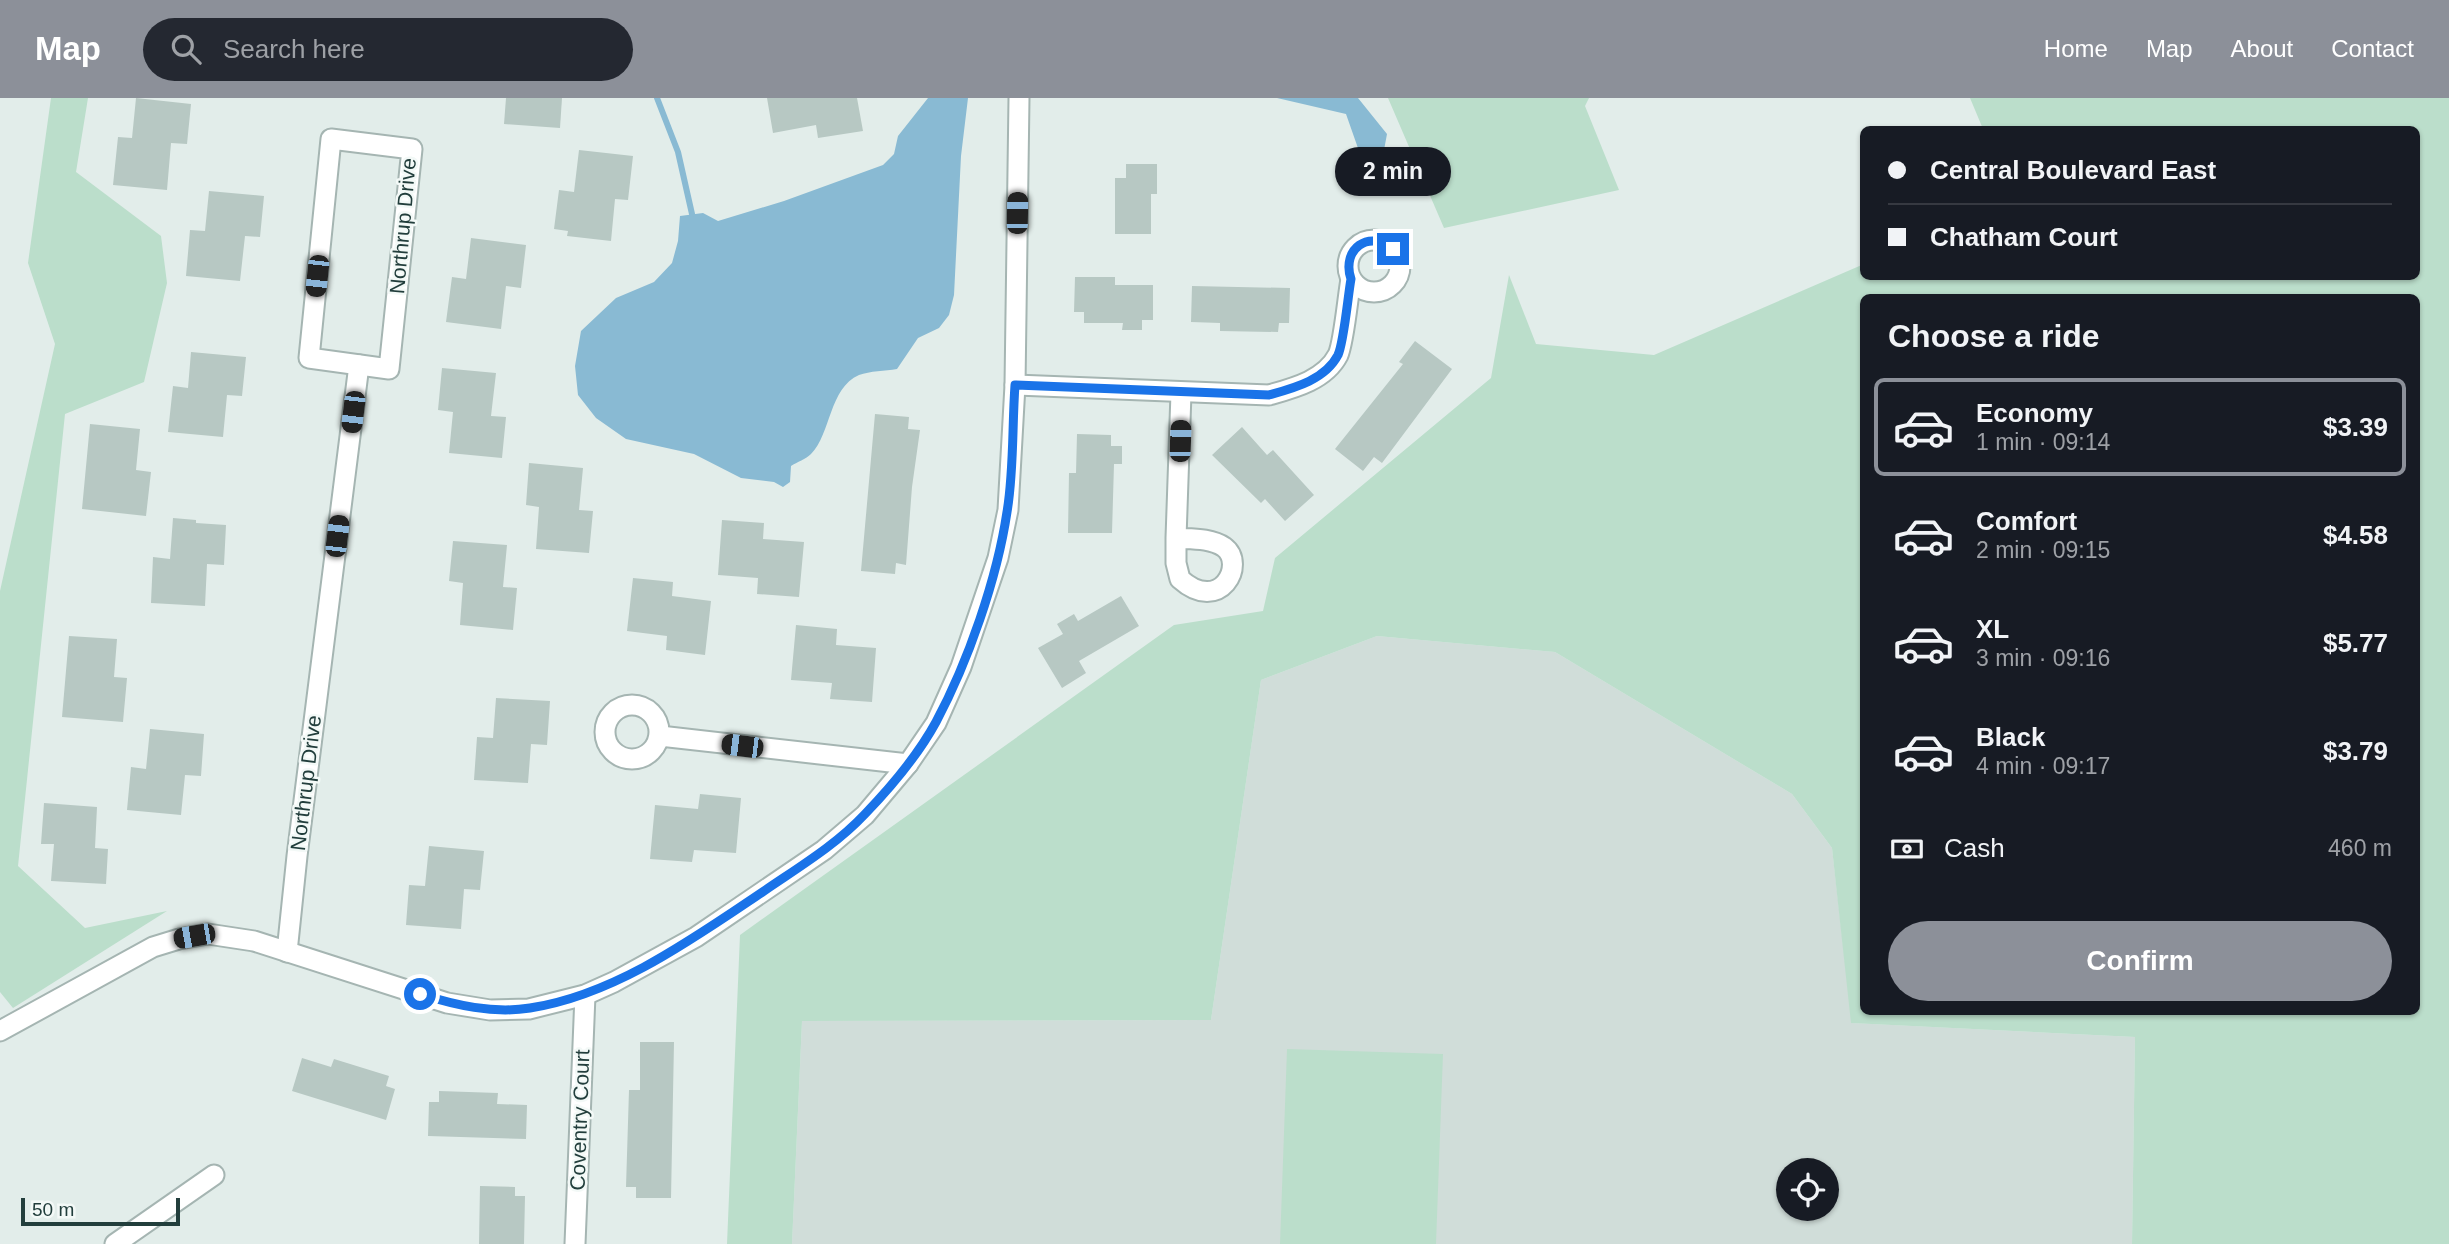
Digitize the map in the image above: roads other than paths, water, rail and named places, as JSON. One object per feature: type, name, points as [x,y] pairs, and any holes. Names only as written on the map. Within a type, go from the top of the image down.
[{"type":"street","points":[[1,1028],[153,947],[208,934],[254,941],[447,1003],[490,1010],[529,1009],[585,995],[696,937],[824,850],[865,815],[908,764],[936,723],[961,667],[998,558],[1008,510],[1015,385],[1020,98]]},
{"type":"street","name":"Northrup Drive","points":[[331,139],[412,149],[389,369],[359,365],[309,358],[331,139]]},
{"type":"street","points":[[1015,385],[1269,395],[1297,387],[1320,375],[1338,354],[1351,279]]},
{"type":"street","name":"Northrup Drive","points":[[287,952],[359,365]]},
{"type":"street","points":[[1176,538],[1181,393]]},
{"type":"street","points":[[660,736],[908,764]]},
{"type":"street","name":"Coventry Court","points":[[575,1244],[585,995]]},
{"type":"street","points":[[115,1244],[214,1175]]},
{"type":"water","points":[[928,98],[968,98],[961,156],[954,295],[949,315],[939,328],[918,338],[897,369],[859,375],[849,381],[836,400],[818,445],[809,456],[791,466],[790,482],[783,487],[774,482],[741,478],[694,454],[626,439],[596,418],[578,395],[575,366],[581,331],[616,298],[654,282],[672,263],[678,241],[680,216],[703,213],[718,221],[784,201],[883,165],[894,154],[898,136]]},
{"type":"water","points":[[1277,98],[1358,98],[1387,134],[1384,150],[1359,151],[1346,114]]},
{"type":"waterway","points":[[657,98],[678,152],[692,214]]}]
